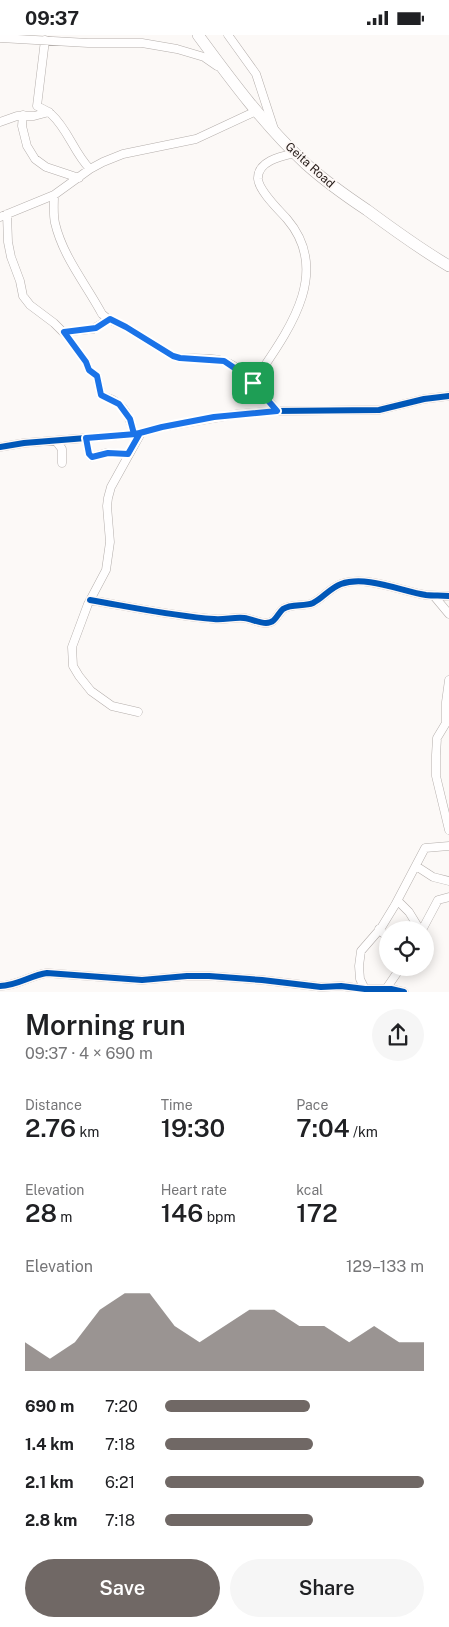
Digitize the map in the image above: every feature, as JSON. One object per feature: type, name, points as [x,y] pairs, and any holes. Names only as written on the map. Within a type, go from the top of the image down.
[{"type":"highway","name":"Geita Road","points":[[198,35],[256,111],[295,153],[327,182],[423,251],[449,266]]},
{"type":"street","points":[[228,35],[256,74],[277,135]]},
{"type":"street","points":[[0,39],[30,37],[46,40],[142,43],[177,49],[204,57],[227,73]]},
{"type":"street","points":[[46,40],[38,106],[49,112],[90,169]]},
{"type":"street","points":[[137,433],[127,415],[116,402],[101,395],[97,376],[89,370],[86,362],[64,332],[30,305],[23,296],[19,277],[11,257],[3,216],[54,195],[103,162],[123,154],[196,139],[256,111]]},
{"type":"street","points":[[0,122],[17,116],[34,116],[49,112]]},
{"type":"street","points":[[23,115],[22,126],[27,146],[34,159],[46,167],[78,178]]},
{"type":"street","points":[[253,383],[285,335],[298,307],[307,273],[306,254],[299,235],[264,191],[258,180],[260,172],[268,161],[279,156],[295,153]]},
{"type":"street","points":[[54,195],[55,221],[69,258],[102,314],[173,356],[224,361],[253,383],[277,411]]},
{"type":"street","points":[[64,332],[96,328],[110,319]]},
{"type":"street","points":[[0,447],[24,443],[137,433],[214,417],[277,411],[379,410],[424,399],[449,396]]},
{"type":"street","points":[[137,433],[111,487],[106,506],[110,542],[106,570],[90,599],[72,647],[73,666],[91,691],[112,706],[138,712]]},
{"type":"street","points":[[86,438],[89,454],[92,457],[108,453],[128,454]]},
{"type":"street","points":[[56,441],[62,449],[62,463]]},
{"type":"street","points":[[90,599],[180,615],[215,619],[244,618],[266,623],[274,621],[281,611],[286,608],[312,603],[333,587],[342,583],[385,584],[398,589],[434,596],[449,596]]},
{"type":"street","points":[[434,596],[449,614]]},
{"type":"street","points":[[449,682],[446,702],[446,723],[437,738],[436,776],[449,830]]},
{"type":"street","points":[[384,921],[398,901],[425,848],[449,846]]},
{"type":"street","points":[[416,866],[433,877],[449,881]]},
{"type":"street","points":[[426,921],[438,900],[449,897]]},
{"type":"street","points":[[398,901],[415,921]]},
{"type":"street","points":[[365,989],[360,979],[359,957],[365,945],[379,929]]},
{"type":"street","points":[[0,986],[14,984],[35,975],[47,973],[142,980],[162,977],[209,976],[322,989],[341,986],[404,992]]},
{"type":"street","points":[[386,989],[395,976]]},
{"type":"cycle path","points":[[0,447],[24,443],[136,434],[162,427],[238,414],[274,411],[379,410],[424,399],[449,396]]},
{"type":"cycle path","points":[[90,600],[183,616],[218,619],[244,618],[269,623],[283,609],[313,603],[337,586],[351,582],[372,582],[426,595],[449,596]]},
{"type":"cycle path","points":[[0,986],[6,986],[47,973],[142,980],[209,976],[321,987],[341,986],[365,989],[391,989],[404,992]]},
{"type":"route","points":[[253,383],[224,361],[173,356],[144,337],[110,319],[96,328],[64,332],[86,362],[89,370],[97,376],[101,395],[119,404],[130,419],[134,434],[136,434],[140,433],[128,454],[108,453],[91,457],[86,438],[136,434],[162,427],[238,413],[277,411],[253,383]]}]
